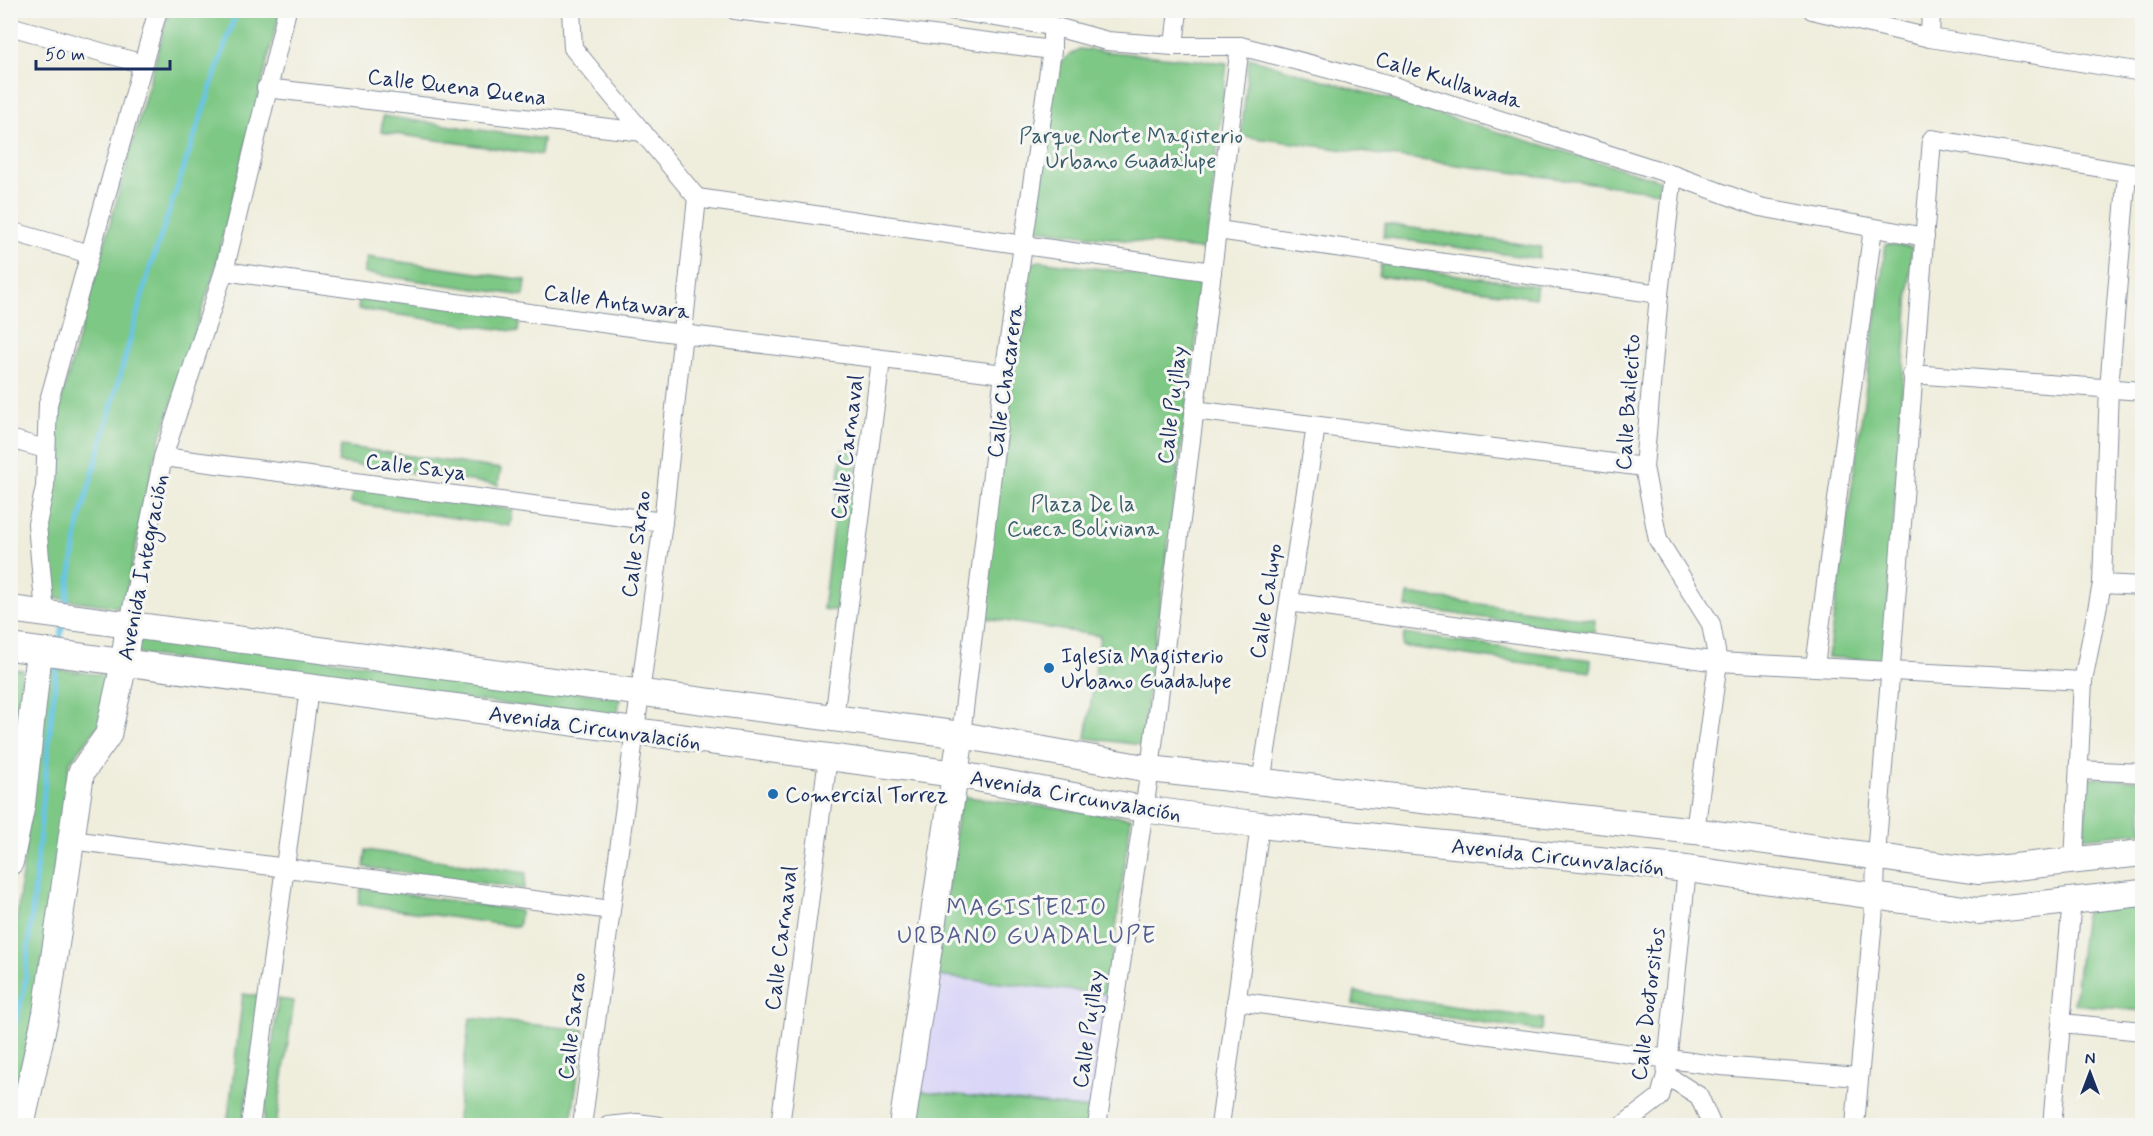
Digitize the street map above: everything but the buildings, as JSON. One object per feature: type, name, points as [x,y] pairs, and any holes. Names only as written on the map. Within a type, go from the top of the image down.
[{"type":"main road","name":"Avenida Circunvalación","points":[[10,609],[961,735],[1150,769],[1695,831],[1978,871],[2142,853]]},
{"type":"main road","name":"Avenida Integración","points":[[21,1125],[46,1013],[81,773],[108,735],[124,663],[129,623]]},
{"type":"main road","name":"Avenida Circunvalación","points":[[10,647],[309,689],[955,774],[1143,809],[1260,825],[1687,869],[1978,911],[2142,892]]},
{"type":"main road","points":[[10,862],[54,653]]},
{"type":"main road","points":[[902,1125],[961,735]]},
{"type":"street","points":[[59,615],[37,524],[45,488],[48,404],[158,10]]},
{"type":"street","name":"Avenida Integración","points":[[129,623],[164,457],[224,271],[266,88],[287,10]]},
{"type":"street","points":[[571,10],[573,48],[697,198],[1212,272]]},
{"type":"street","points":[[735,10],[1052,50]]},
{"type":"street","name":"Calle Kullawada","points":[[951,10],[1052,26],[1107,41],[1174,46],[1240,46],[1387,84],[1673,175],[1760,207],[1925,237]]},
{"type":"street","points":[[1174,46],[1178,10]]},
{"type":"street","points":[[1812,10],[1930,38],[2142,72]]},
{"type":"street","points":[[1930,38],[1931,10]]},
{"type":"street","points":[[10,26],[143,63]]},
{"type":"street","name":"Calle Chacarera","points":[[961,735],[1004,374],[1052,50],[1052,26]]},
{"type":"street","name":"Calle Pujllay","points":[[1097,1125],[1150,769],[1240,46]]},
{"type":"street","name":"Calle Quena Quena","points":[[266,88],[643,132]]},
{"type":"street","points":[[1855,1125],[1875,897],[1876,856],[1892,673],[1912,374],[1932,139],[2135,174],[2109,388],[2102,584],[2083,681],[2074,862]]},
{"type":"street","name":"Calle Bailecito","points":[[1673,175],[1659,294],[1644,467],[1658,540],[1711,624],[1718,662],[1695,831]]},
{"type":"street","name":"Calle Sarao","points":[[582,1125],[638,692],[663,522],[697,198]]},
{"type":"street","points":[[1815,666],[1874,228]]},
{"type":"street","points":[[1218,230],[1659,294]]},
{"type":"street","points":[[10,231],[90,254]]},
{"type":"street","name":"Calle Antawara","points":[[224,271],[682,334],[1004,374]]},
{"type":"street","name":"Calle Carnaval","points":[[834,718],[881,360]]},
{"type":"street","points":[[1912,374],[2142,391]]},
{"type":"street","points":[[1194,410],[1644,467]]},
{"type":"street","name":"Calle Caluyo","points":[[1261,783],[1316,426]]},
{"type":"street","points":[[10,439],[45,449]]},
{"type":"street","name":"Calle Saya","points":[[164,457],[663,522]]},
{"type":"street","points":[[2102,584],[2142,586]]},
{"type":"street","points":[[1289,602],[1718,662],[1815,666],[1892,673],[2083,681]]},
{"type":"street","points":[[250,1125],[309,689]]},
{"type":"street","name":"Calle Carnaval","points":[[780,1125],[828,758]]},
{"type":"street","points":[[2079,771],[2142,773]]},
{"type":"street","points":[[1220,1125],[1260,825]]},
{"type":"street","points":[[71,840],[611,910]]},
{"type":"street","name":"Calle Doctorsitos","points":[[1622,1125],[1660,1097],[1666,1067],[1687,869]]},
{"type":"street","points":[[2052,1125],[2072,900]]},
{"type":"street","points":[[1236,1001],[1666,1067],[1721,1066],[1859,1077]]},
{"type":"street","points":[[2062,1023],[2142,1031]]},
{"type":"street","points":[[1666,1067],[1699,1096],[1712,1125]]},
{"type":"street","points":[[608,1125],[637,1123],[660,1125]]},
{"type":"shaded area","points":[[935,976],[1107,994],[1091,1109],[920,1091]]},
{"type":"green space","points":[[169,11],[280,11],[213,276],[155,455],[123,608],[49,597],[48,517],[54,493],[54,426]]},
{"type":"green space","name":"Parque Norte Magisterio Urbano Guadalupe","points":[[1079,49],[1227,63],[1206,250],[1034,229],[1055,66]]},
{"type":"green space","points":[[1249,58],[1660,180],[1658,192],[1241,136]]},
{"type":"green space","points":[[383,116],[543,139],[541,155],[381,132]]},
{"type":"green space","points":[[1385,224],[1541,247],[1539,259],[1383,237]]},
{"type":"green space","points":[[1886,244],[1912,247],[1884,661],[1828,657]]},
{"type":"green space","points":[[367,257],[526,280],[524,296],[364,273]]},
{"type":"green space","name":"Plaza De la Cueca Boliviana","points":[[1039,261],[1195,281],[1203,290],[1141,745],[1086,738],[1100,636],[980,617],[1028,265]]},
{"type":"green space","points":[[1381,264],[1537,286],[1535,298],[1379,276]]},
{"type":"green space","points":[[360,293],[520,316],[518,332],[358,309]]},
{"type":"green space","points":[[341,446],[501,469],[498,485],[338,462]]},
{"type":"green space","points":[[842,450],[858,452],[839,611],[823,609]]},
{"type":"green space","points":[[353,487],[513,510],[510,526],[351,503]]},
{"type":"green space","points":[[1408,594],[1595,620],[1594,633],[1406,607]]},
{"type":"green space","points":[[1404,634],[1591,660],[1590,672],[1402,646]]},
{"type":"green space","points":[[143,635],[620,698],[617,720],[141,654],[135,649],[137,640]]},
{"type":"green space","points":[[46,668],[111,676],[104,692],[99,725],[70,762],[37,997],[11,1121],[11,969]]},
{"type":"green space","points":[[10,669],[23,670],[11,762]]},
{"type":"green space","points":[[2087,778],[2142,780],[2142,832],[2083,838]]},
{"type":"green space","points":[[960,796],[1131,818],[1107,994],[935,976]]},
{"type":"green space","points":[[366,850],[526,873],[524,889],[364,867]]},
{"type":"green space","points":[[361,888],[521,911],[518,927],[358,904]]},
{"type":"green space","points":[[2142,906],[2142,1011],[2074,1004],[2085,912]]},
{"type":"green space","points":[[1355,992],[1543,1019],[1541,1031],[1353,1004]]},
{"type":"green space","points":[[243,994],[259,996],[243,1125],[227,1126]]},
{"type":"green space","points":[[278,999],[294,1001],[276,1125],[263,1125]]},
{"type":"green space","points":[[470,1018],[584,1030],[572,1117],[554,1125],[456,1125]]},
{"type":"green space","points":[[920,1091],[1091,1109],[1089,1125],[915,1126]]},
{"type":"waterway","points":[[65,610],[79,523],[150,268],[237,10]]},
{"type":"waterway","points":[[59,646],[63,623]]},
{"type":"waterway","points":[[10,1043],[24,991],[57,661]]},
{"type":"place","name":"Iglesia Magisterio Urbano Guadalupe","points":[[1049,668]]},
{"type":"place","name":"Comercial Torrez","points":[[773,794]]},
{"type":"district","name":"MAGISTERIO URBANO GUADALUPE","points":[[1027,921]]}]
